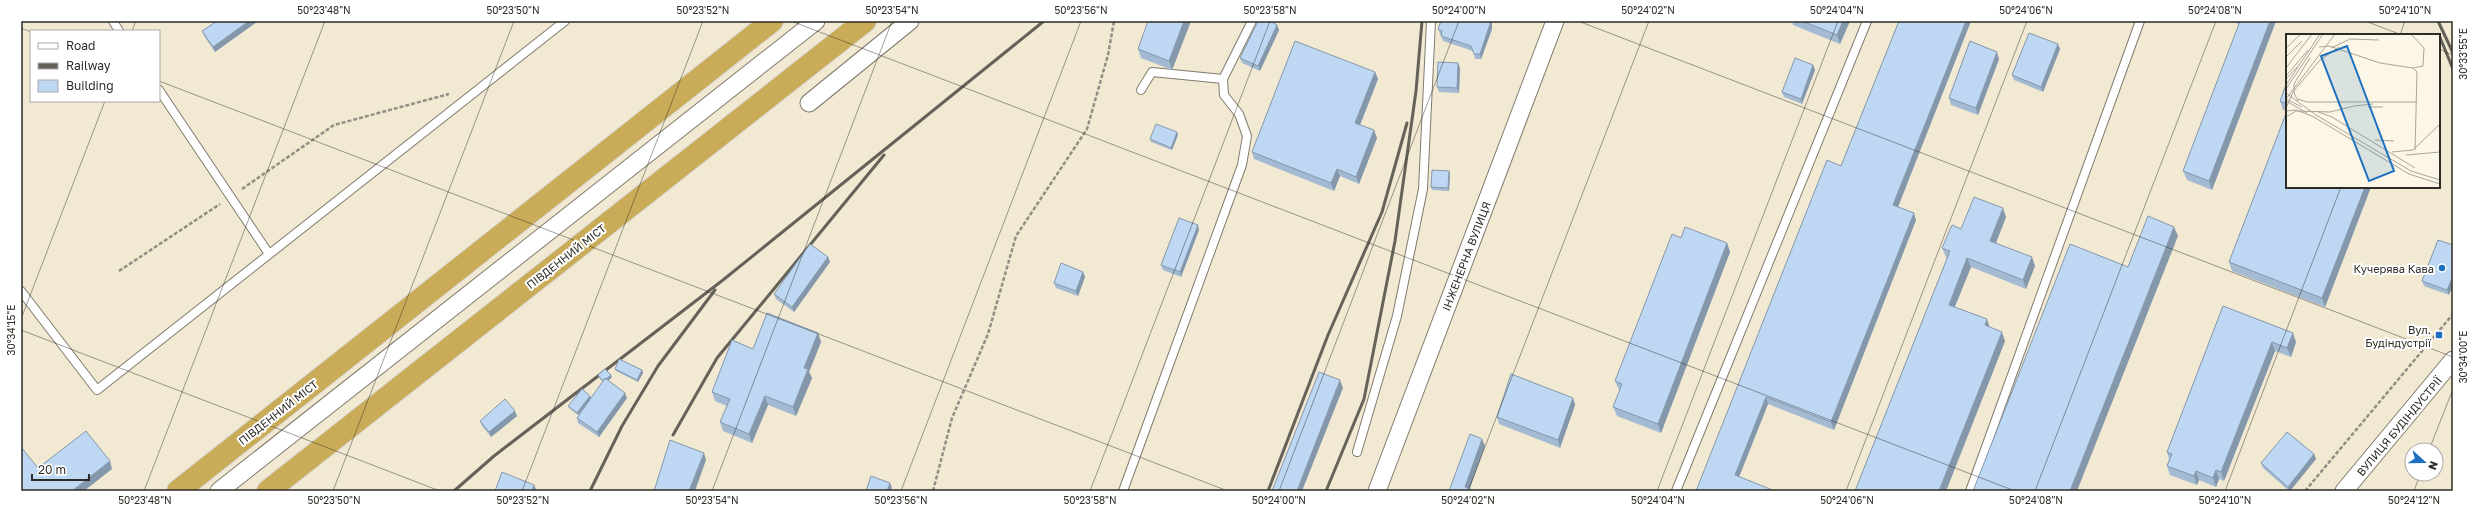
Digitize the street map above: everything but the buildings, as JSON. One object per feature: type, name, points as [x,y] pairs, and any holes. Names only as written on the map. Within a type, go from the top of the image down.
[{"type":"highway","name":"ПІВДЕННИЙ МІСТ","points":[[178,491],[772,21]]},
{"type":"highway","name":"ПІВДЕННИЙ МІСТ","points":[[268,491],[865,21]]},
{"type":"street","points":[[219,491],[816,21]]},
{"type":"street","points":[[809,103],[910,21]]},
{"type":"street","name":"ІНЖЕНЕРНА ВУЛИЦЯ","points":[[1377,491],[1555,21]]},
{"type":"street","name":"ВУЛИЦЯ БУДІНДУСТРІЇ","points":[[2344,491],[2453,360]]},
{"type":"lane","points":[[113,21],[118,30]]},
{"type":"lane","points":[[21,290],[97,390],[565,21]]},
{"type":"lane","points":[[1123,491],[1242,165],[1247,136],[1239,114],[1224,95],[1223,79],[1252,21]]},
{"type":"lane","points":[[1357,452],[1397,316],[1423,188],[1431,21]]},
{"type":"lane","points":[[1676,491],[1867,21]]},
{"type":"lane","points":[[1970,491],[2140,21]]},
{"type":"lane","points":[[1140,90],[1152,72],[1223,79]]},
{"type":"lane","points":[[160,91],[269,254]]},
{"type":"path","points":[[933,491],[952,418],[988,334],[1016,236],[1087,129],[1108,55],[1114,21]]},
{"type":"path","points":[[119,271],[231,197],[334,125],[454,93]]},
{"type":"path","points":[[2305,491],[2453,314]]},
{"type":"shaded area","points":[[21,21],[2453,21],[2453,491],[21,491]]},
{"type":"railway","points":[[454,491],[494,456],[723,280],[1044,21]]},
{"type":"railway","points":[[1326,491],[1364,399],[1395,241],[1416,91],[1422,21]]},
{"type":"railway","points":[[2438,21],[2453,53]]},
{"type":"railway","points":[[2440,37],[2453,69]]},
{"type":"railway","points":[[1268,491],[1328,335],[1382,212],[1407,123]]},
{"type":"railway","points":[[673,435],[717,358],[884,155]]},
{"type":"railway","points":[[590,491],[622,426],[658,366],[715,290]]},
{"type":"place","name":"Кучерява Кава","points":[[2442,268]]},
{"type":"place","name":"Вул. Будіндустрії","points":[[2439,335]]}]
